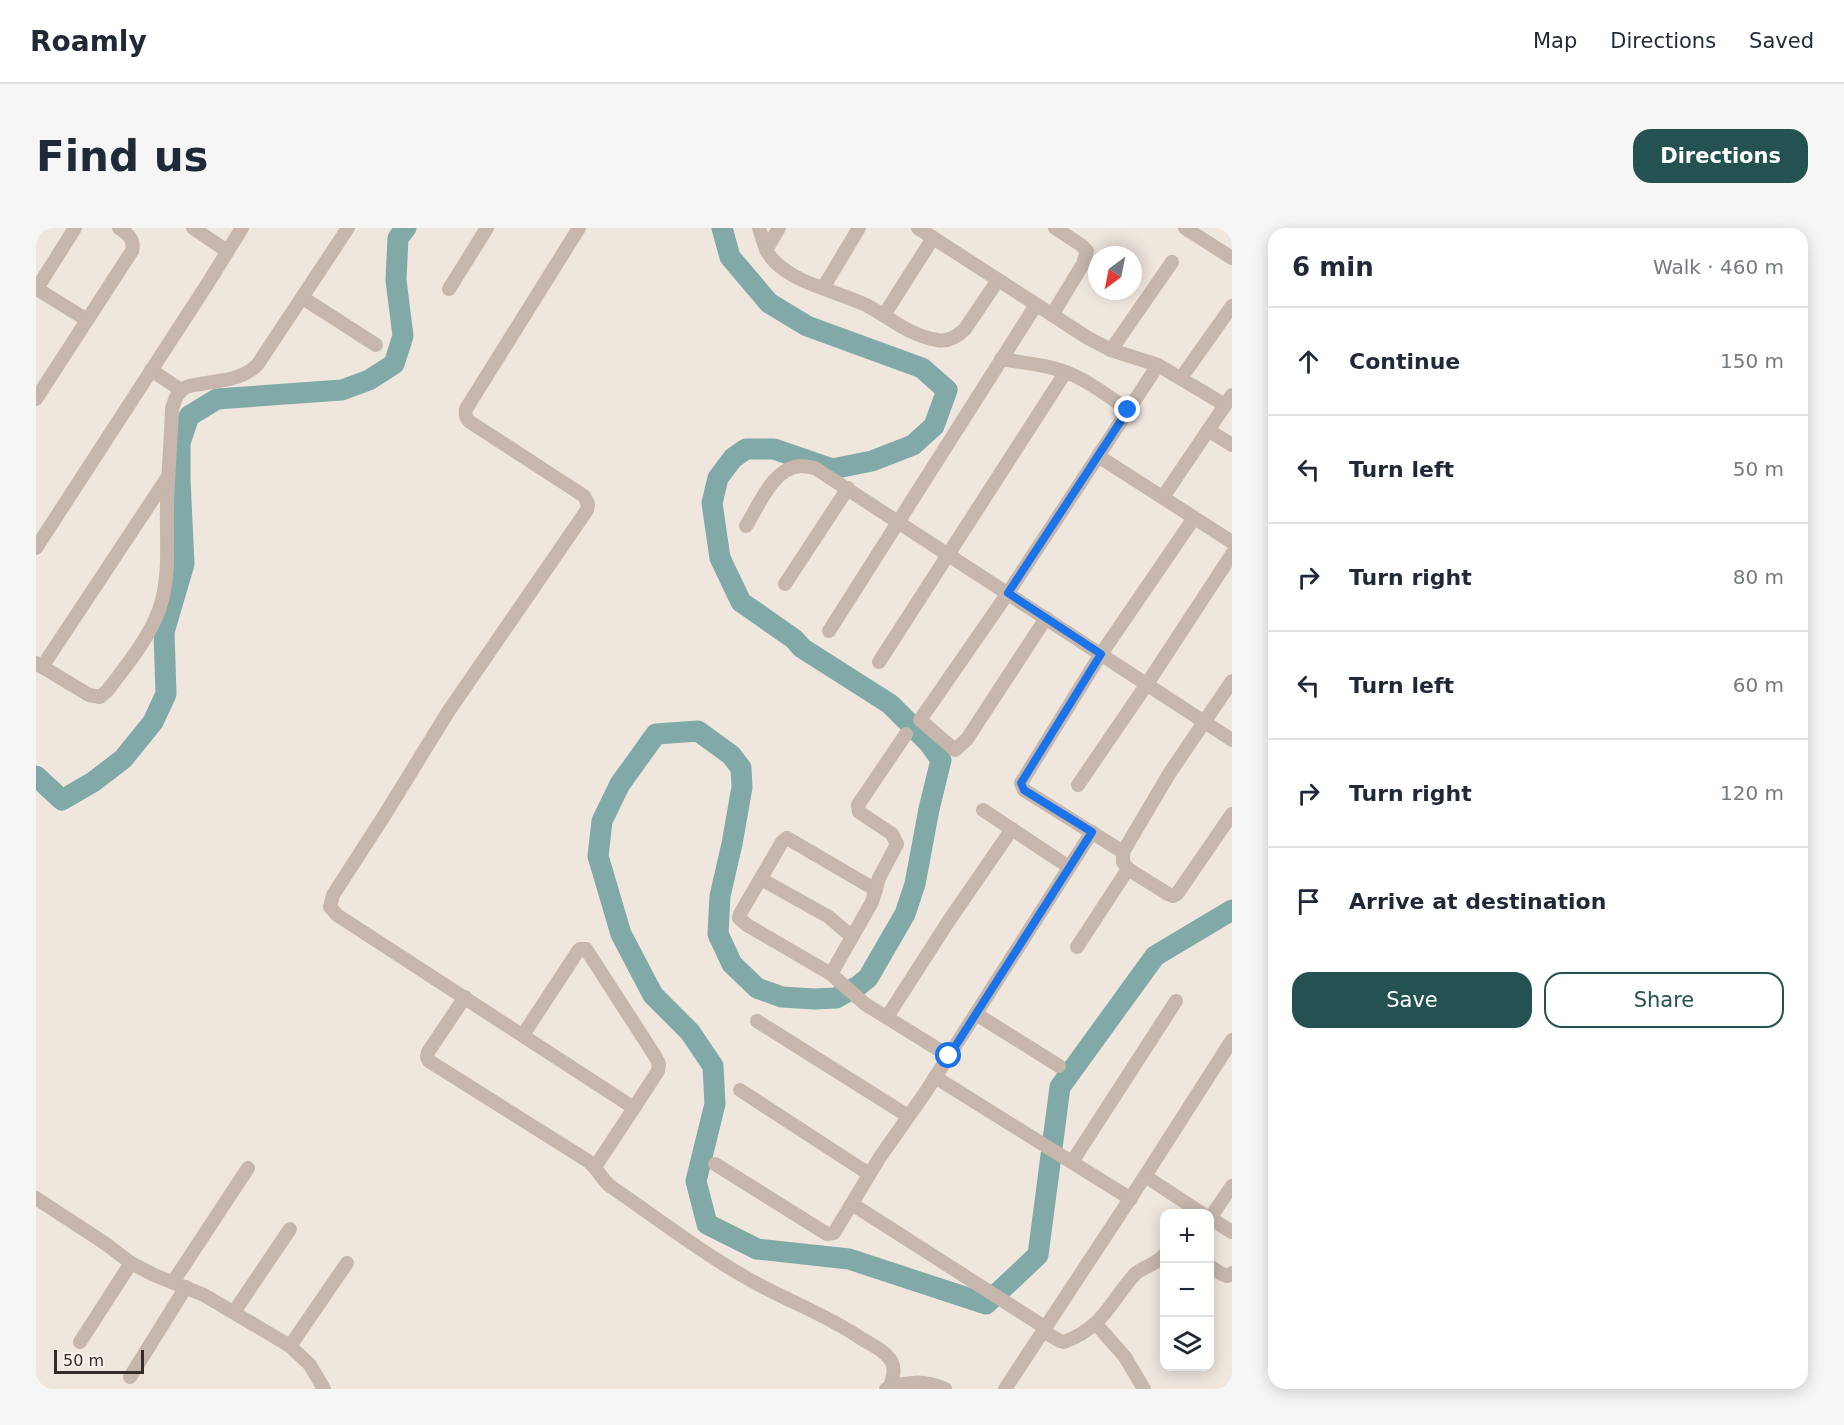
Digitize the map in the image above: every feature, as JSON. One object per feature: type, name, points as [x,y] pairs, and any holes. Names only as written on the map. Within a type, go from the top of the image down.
[{"type":"street","points":[[75,228],[36,290],[87,321]]},
{"type":"street","points":[[36,399],[132,251],[131,239],[119,228]]},
{"type":"street","points":[[193,228],[227,251]]},
{"type":"street","points":[[36,548],[242,228]]},
{"type":"street","points":[[169,476],[39,665],[89,695],[100,697],[107,691],[145,639],[158,611],[165,588],[168,565],[167,505],[169,476],[172,409],[175,399],[181,390],[190,386],[251,372],[348,228]]},
{"type":"street","points":[[449,289],[487,228]]},
{"type":"street","points":[[579,228],[465,414],[470,422],[584,496],[588,504],[587,510],[448,712],[333,895],[330,908],[337,915],[634,1108]]},
{"type":"street","points":[[759,228],[766,250],[774,261],[786,270],[803,280],[865,305],[920,336],[938,341],[948,340],[965,329],[998,280]]},
{"type":"street","points":[[766,250],[779,228]]},
{"type":"street","points":[[823,288],[859,228]]},
{"type":"street","points":[[918,228],[1088,338],[1112,350],[1158,365],[1228,400],[1163,497]]},
{"type":"street","points":[[1052,315],[1083,264],[1087,251],[1055,228]]},
{"type":"street","points":[[1185,228],[1232,258]]},
{"type":"street","points":[[884,315],[933,238]]},
{"type":"street","points":[[1112,350],[1172,262]]},
{"type":"street","points":[[303,298],[376,345]]},
{"type":"street","points":[[829,631],[1036,304]]},
{"type":"street","points":[[1181,378],[1232,306]]},
{"type":"street","points":[[1000,359],[1072,375],[1098,388],[1128,410]]},
{"type":"street","points":[[1046,618],[967,739],[955,750],[920,720],[1008,593],[1158,365]]},
{"type":"street","points":[[151,370],[181,390]]},
{"type":"street","points":[[879,662],[1065,373]]},
{"type":"street","points":[[1208,430],[1232,445]]},
{"type":"street","points":[[1098,456],[1232,542]]},
{"type":"street","points":[[747,526],[779,476],[789,469],[801,466],[815,468],[1232,740]]},
{"type":"street","points":[[785,584],[848,488]]},
{"type":"street","points":[[1123,852],[1024,790],[1021,783],[1101,654],[1194,518]]},
{"type":"street","points":[[1078,785],[1232,554]]},
{"type":"street","points":[[1232,681],[1169,774],[1123,852],[1124,862],[1128,869],[1173,896],[1226,835],[1232,814]]},
{"type":"street","points":[[831,974],[872,902],[879,878],[897,844],[892,834],[862,815],[857,809],[858,805],[906,734]]},
{"type":"street","points":[[983,810],[1069,867]]},
{"type":"street","points":[[887,1017],[948,922],[1012,829]]},
{"type":"street","points":[[715,1164],[827,1234],[834,1233],[869,1174],[949,1056],[1092,832]]},
{"type":"street","points":[[876,890],[787,838],[782,842],[739,918],[831,974],[856,997],[949,1056]]},
{"type":"street","points":[[1077,947],[1128,869]]},
{"type":"street","points":[[761,879],[829,917],[852,938]]},
{"type":"street","points":[[523,1035],[578,951],[586,949],[659,1064],[656,1076],[595,1167]]},
{"type":"street","points":[[465,997],[433,1044],[427,1057],[429,1061],[595,1167],[602,1179],[610,1186],[713,1257],[752,1281],[838,1323],[879,1350],[893,1364],[894,1373],[888,1388]]},
{"type":"street","points":[[1071,1161],[1176,1001]]},
{"type":"street","points":[[976,1014],[1059,1066]]},
{"type":"street","points":[[757,1021],[908,1116]]},
{"type":"street","points":[[1005,1389],[1131,1199],[1232,1040]]},
{"type":"street","points":[[935,1077],[1131,1199]]},
{"type":"street","points":[[740,1090],[869,1174]]},
{"type":"street","points":[[130,1377],[180,1284],[248,1168]]},
{"type":"street","points":[[1145,1176],[1195,1209]]},
{"type":"street","points":[[1208,1209],[1232,1186]]},
{"type":"street","points":[[36,1198],[131,1263],[180,1284],[234,1312],[290,1346],[310,1365],[324,1389]]},
{"type":"street","points":[[852,1204],[1010,1304],[1064,1342],[1096,1324],[1135,1274],[1160,1261]]},
{"type":"street","points":[[1214,1221],[1232,1232]]},
{"type":"street","points":[[234,1312],[290,1228]]},
{"type":"street","points":[[80,1342],[131,1263]]},
{"type":"street","points":[[290,1346],[347,1263]]},
{"type":"street","points":[[1214,1269],[1227,1276],[1232,1273]]},
{"type":"street","points":[[1096,1324],[1125,1357],[1141,1383],[1129,1389]]},
{"type":"street","points":[[888,1388],[912,1382],[932,1383],[945,1389]]},
{"type":"waterway","points":[[36,776],[62,800],[93,782],[123,759],[153,722],[166,694],[164,632],[184,564],[180,443],[189,416],[217,399],[342,390],[369,380],[394,364],[403,336],[396,280],[398,238],[406,228]]},
{"type":"waterway","points":[[722,228],[730,257],[769,303],[807,326],[922,368],[947,390],[934,426],[913,445],[872,461],[832,469],[774,449],[746,449],[733,458],[718,478],[712,503],[720,558],[741,602],[794,639],[802,648],[890,704],[929,743],[941,760],[915,884],[905,914],[868,978],[836,998],[782,997],[757,988],[732,964],[718,934],[720,896],[742,787],[741,768],[731,755],[698,731],[656,734],[620,784],[602,821],[598,856],[621,934],[653,995],[690,1032],[713,1066],[715,1104],[696,1181],[707,1224],[757,1249],[849,1259],[986,1304],[1038,1255],[1060,1087],[1155,956],[1232,910]]},
{"type":"route","points":[[949,1056],[1092,832],[1024,790],[1021,783],[1101,654],[1008,593],[1128,410]]}]
